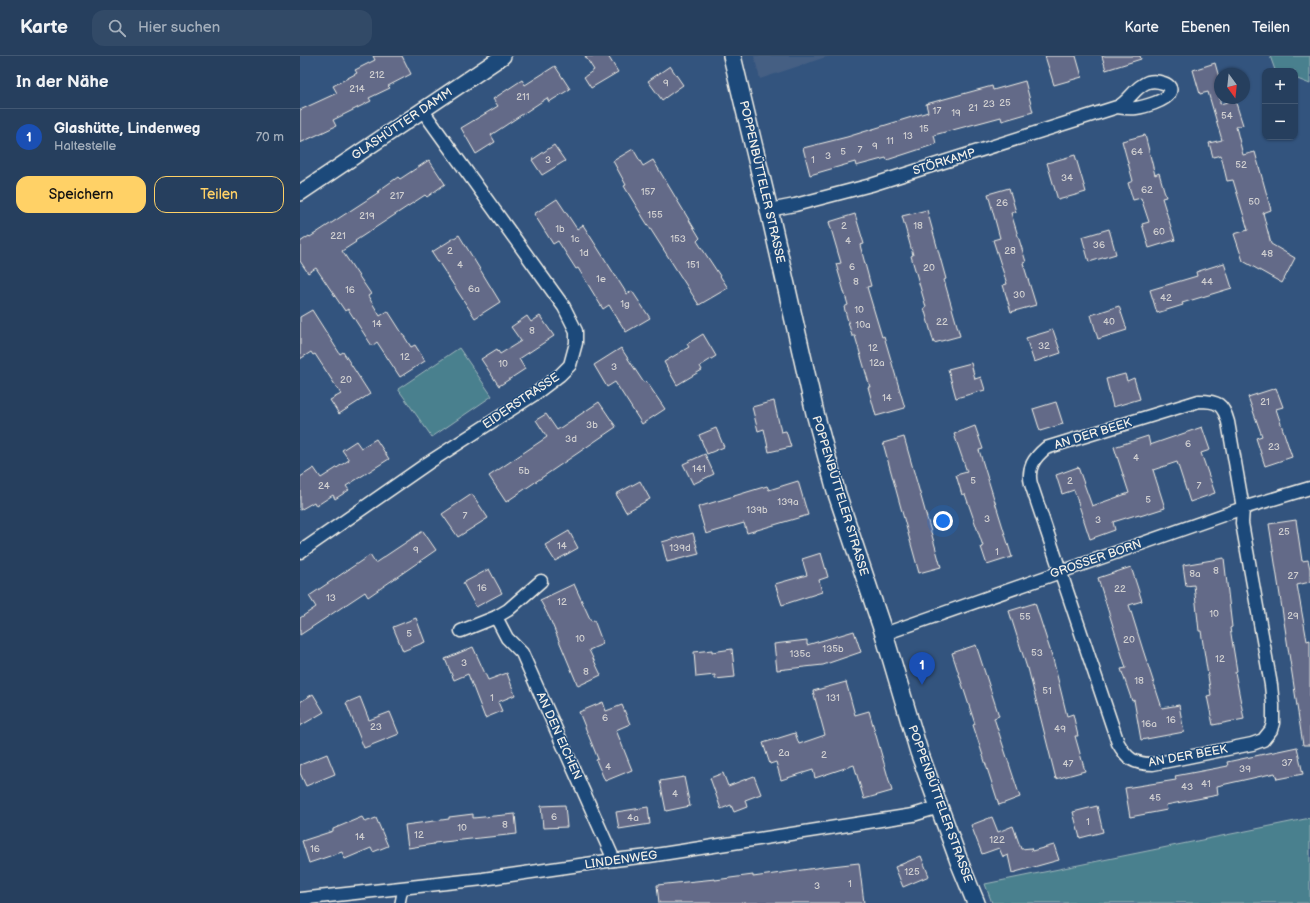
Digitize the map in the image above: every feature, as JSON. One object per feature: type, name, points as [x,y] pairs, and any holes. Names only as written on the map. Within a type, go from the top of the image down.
[{"type":"main road","name":"POPPENBÜTTELER STRASSE","points":[[732,56],[769,210],[800,349],[836,491],[884,634],[919,752],[976,903]]},
{"type":"street","name":"GLASHÜTTER DAMM","points":[[300,193],[503,56]]},
{"type":"street","name":"STÖRKAMP","points":[[769,210],[795,205],[871,185],[1117,107]]},
{"type":"street","name":"EIDERSTRASSE","points":[[300,552],[428,463],[535,394],[566,370],[570,365],[574,351],[576,331],[564,307],[423,111]]},
{"type":"street","name":"AN DER BEEK","points":[[1199,401],[1215,402],[1224,410],[1228,422],[1243,508],[1242,523],[1271,685],[1273,705],[1273,723],[1271,730],[1268,736],[1258,742],[1153,764],[1140,763],[1127,757],[1118,743],[1030,479],[1029,472],[1031,465],[1039,454],[1046,448],[1199,401]]},
{"type":"street","name":"GROSSER BORN","points":[[884,634],[1243,508],[1310,488]]},
{"type":"street","points":[[461,631],[496,617],[508,610],[541,581]]},
{"type":"street","name":"AN DEN EICHEN","points":[[496,617],[506,638],[522,653],[614,860]]},
{"type":"street","name":"LINDENWEG","points":[[300,899],[483,879],[649,856],[913,815],[939,807]]},
{"type":"street","points":[[400,903],[403,888]]},
{"type":"shaded area","points":[[754,56],[829,56],[760,79]]},
{"type":"green space","points":[[1270,56],[1310,56],[1310,84],[1298,79],[1298,68],[1274,68]]},
{"type":"green space","points":[[459,348],[492,396],[432,437],[398,389]]},
{"type":"green space","points":[[1310,818],[1310,903],[992,903],[985,884]]},
{"type":"building","points":[[373,56],[402,56],[411,74],[388,86],[390,88],[369,98],[371,101],[333,120],[336,126],[300,143],[300,110],[337,93],[333,86],[357,73],[355,70],[375,60]]},
{"type":"building","points":[[585,56],[608,56],[618,72],[591,88],[584,77],[594,70]]},
{"type":"building","points":[[1045,56],[1076,56],[1082,77],[1054,85]]},
{"type":"building","points":[[1102,56],[1140,56],[1141,59],[1106,70]]},
{"type":"building","points":[[1215,63],[1216,68],[1214,68],[1214,104],[1236,104],[1243,125],[1236,127],[1243,155],[1255,152],[1271,210],[1263,213],[1271,244],[1295,258],[1282,283],[1243,261],[1234,234],[1248,230],[1233,180],[1227,181],[1221,155],[1213,157],[1209,143],[1222,140],[1208,92],[1200,94],[1193,70]]},
{"type":"building","points":[[555,66],[570,89],[549,102],[547,98],[491,135],[495,142],[476,154],[461,128],[498,106],[493,99],[522,80],[525,85]]},
{"type":"building","points":[[670,66],[683,85],[662,100],[648,81]]},
{"type":"building","points":[[1025,81],[1033,112],[1002,121],[1001,117],[934,135],[936,144],[887,160],[886,158],[856,166],[855,162],[810,175],[803,148],[847,137],[928,112],[926,104],[992,86],[993,90]]},
{"type":"building","points":[[1145,135],[1155,175],[1159,173],[1166,197],[1162,198],[1175,240],[1149,248],[1142,224],[1149,222],[1141,198],[1133,200],[1128,183],[1133,181],[1122,141]]},
{"type":"building","points":[[554,145],[565,161],[542,175],[532,160]]},
{"type":"building","points":[[633,149],[643,166],[653,160],[700,238],[697,241],[728,288],[699,305],[624,186],[626,185],[613,161]]},
{"type":"building","points":[[1075,155],[1086,192],[1058,200],[1047,163]]},
{"type":"building","points":[[429,160],[445,184],[427,197],[425,195],[342,251],[371,294],[368,296],[380,316],[388,311],[411,347],[415,345],[425,361],[400,377],[377,342],[372,346],[348,309],[345,311],[316,268],[308,273],[300,261],[300,242],[379,192],[378,191],[398,177],[400,179]]},
{"type":"building","points":[[1009,188],[1016,212],[1011,213],[1026,262],[1023,263],[1036,305],[1011,312],[1003,285],[1007,284],[993,240],[1000,238],[988,194]]},
{"type":"building","points":[[557,199],[577,229],[583,225],[627,294],[632,291],[650,318],[626,332],[609,305],[603,309],[578,268],[576,269],[558,241],[553,244],[534,214]]},
{"type":"building","points":[[927,210],[946,279],[944,280],[960,336],[934,343],[902,216]]},
{"type":"building","points":[[855,214],[864,244],[860,245],[871,286],[867,287],[882,337],[884,336],[905,408],[876,416],[868,387],[870,387],[855,336],[852,336],[844,307],[848,305],[836,264],[841,263],[829,222]]},
{"type":"building","points":[[1109,229],[1116,254],[1089,262],[1082,237]]},
{"type":"building","points":[[459,235],[500,302],[475,318],[432,252]]},
{"type":"building","points":[[1224,263],[1232,288],[1182,303],[1183,305],[1157,313],[1150,290],[1197,276],[1196,272]]},
{"type":"building","points":[[1119,306],[1127,330],[1098,339],[1091,315]]},
{"type":"building","points":[[312,310],[340,354],[343,352],[370,394],[339,414],[330,400],[341,394],[315,354],[313,355],[311,352],[300,359],[300,317]]},
{"type":"building","points":[[527,316],[531,322],[540,316],[554,336],[519,359],[525,369],[499,386],[481,359],[497,349],[500,354],[521,341],[511,327]]},
{"type":"building","points":[[1053,330],[1061,353],[1034,362],[1026,338]]},
{"type":"building","points":[[703,334],[716,356],[700,366],[702,370],[677,385],[664,362],[689,347],[687,344]]},
{"type":"building","points":[[621,348],[644,383],[646,381],[665,409],[642,424],[615,382],[607,387],[594,365]]},
{"type":"building","points":[[971,363],[975,379],[981,377],[985,390],[956,398],[948,369]]},
{"type":"building","points":[[1125,374],[1127,381],[1134,378],[1140,399],[1113,407],[1106,379]]},
{"type":"building","points":[[1276,388],[1283,407],[1276,409],[1292,457],[1265,466],[1256,438],[1262,436],[1248,397]]},
{"type":"building","points":[[774,401],[781,432],[786,431],[791,447],[769,452],[764,429],[758,431],[752,407]]},
{"type":"building","points":[[599,402],[616,427],[506,502],[489,476],[547,437],[536,420],[546,414],[557,430]]},
{"type":"building","points":[[1056,402],[1063,424],[1040,431],[1033,409]]},
{"type":"building","points":[[975,426],[983,449],[979,450],[1012,557],[987,565],[981,547],[983,546],[965,494],[962,495],[956,475],[967,472],[954,434]]},
{"type":"building","points":[[1202,427],[1210,450],[1201,453],[1215,493],[1190,502],[1177,462],[1153,470],[1165,508],[1140,516],[1139,514],[1113,522],[1115,530],[1090,539],[1074,490],[1062,494],[1056,475],[1078,467],[1092,506],[1129,493],[1114,447],[1148,436],[1150,445]]},
{"type":"building","points":[[716,428],[724,447],[707,454],[699,435]]},
{"type":"building","points":[[904,437],[941,567],[919,573],[883,443]]},
{"type":"building","points":[[376,439],[389,459],[346,486],[349,490],[335,499],[333,495],[316,506],[314,502],[300,510],[300,477],[314,468],[321,478],[349,460],[342,450],[356,441],[361,448]]},
{"type":"building","points":[[705,454],[714,474],[693,484],[683,464]]},
{"type":"building","points":[[640,481],[650,499],[626,512],[616,494]]},
{"type":"building","points":[[798,481],[808,515],[747,533],[744,523],[706,534],[698,507],[767,486],[769,490]]},
{"type":"building","points":[[472,494],[488,518],[458,537],[442,514]]},
{"type":"building","points":[[1296,520],[1302,561],[1308,560],[1310,569],[1310,582],[1297,585],[1307,641],[1310,640],[1310,745],[1303,745],[1269,524]]},
{"type":"building","points":[[423,531],[436,550],[368,597],[365,592],[300,635],[300,618],[316,607],[309,596],[370,555],[375,563]]},
{"type":"building","points":[[569,531],[578,548],[555,561],[545,545]]},
{"type":"building","points":[[693,533],[699,554],[667,562],[662,542]]},
{"type":"building","points":[[821,553],[828,577],[819,580],[822,592],[782,605],[775,584],[807,575],[802,559]]},
{"type":"building","points":[[1224,558],[1232,627],[1230,628],[1237,671],[1235,672],[1244,719],[1213,725],[1207,696],[1211,695],[1201,631],[1199,631],[1194,585],[1186,586],[1183,565]]},
{"type":"building","points":[[1131,567],[1142,601],[1129,605],[1143,650],[1162,708],[1179,705],[1184,732],[1141,740],[1134,700],[1132,701],[1121,669],[1126,668],[1098,578]]},
{"type":"building","points":[[489,569],[502,593],[476,607],[463,583]]},
{"type":"building","points":[[574,584],[591,621],[594,620],[603,644],[589,650],[601,675],[578,686],[550,619],[540,600]]},
{"type":"building","points":[[1035,603],[1053,659],[1067,716],[1073,714],[1078,736],[1075,736],[1085,771],[1056,779],[1028,668],[1009,611]]},
{"type":"building","points":[[416,618],[425,642],[403,651],[393,627]]},
{"type":"building","points":[[854,631],[861,652],[823,665],[777,670],[774,644],[807,640],[807,645]]},
{"type":"building","points":[[976,645],[999,716],[994,718],[1020,797],[999,805],[973,725],[975,724],[952,653]]},
{"type":"building","points":[[473,647],[488,680],[507,673],[515,695],[498,702],[502,711],[485,718],[468,674],[454,680],[445,659]]},
{"type":"building","points":[[732,649],[735,677],[715,679],[715,675],[696,677],[694,652],[712,650],[712,652]]},
{"type":"building","points":[[846,682],[855,715],[869,711],[892,791],[864,799],[854,765],[815,778],[813,770],[781,780],[776,762],[770,764],[763,743],[795,733],[799,744],[825,735],[813,691]]},
{"type":"building","points":[[313,694],[324,712],[300,726],[300,702]]},
{"type":"building","points":[[360,697],[369,720],[390,712],[399,734],[364,748],[346,703]]},
{"type":"building","points":[[603,702],[606,711],[622,705],[630,724],[616,730],[632,770],[605,781],[596,760],[598,759],[579,712]]},
{"type":"building","points":[[1297,747],[1303,774],[1277,779],[1275,773],[1217,786],[1218,795],[1166,805],[1167,810],[1130,817],[1125,788],[1176,780],[1175,776],[1228,766],[1227,762]]},
{"type":"building","points":[[327,754],[335,774],[306,786],[300,773],[300,765]]},
{"type":"building","points":[[723,773],[728,786],[754,776],[761,794],[745,800],[747,807],[734,812],[731,805],[721,809],[710,778]]},
{"type":"building","points":[[684,777],[690,806],[666,811],[660,781]]},
{"type":"building","points":[[565,805],[567,827],[543,828],[541,806]]},
{"type":"building","points":[[1097,806],[1103,832],[1080,838],[1073,812]]},
{"type":"building","points":[[648,807],[650,824],[619,829],[616,812]]},
{"type":"building","points":[[473,814],[473,818],[515,814],[517,834],[434,843],[408,848],[405,825]]},
{"type":"building","points":[[362,817],[365,822],[376,818],[388,846],[373,852],[371,848],[345,859],[342,852],[309,863],[302,841],[333,831],[333,829]]},
{"type":"building","points":[[992,817],[998,832],[1013,826],[1021,849],[1031,848],[1032,851],[1054,845],[1059,860],[1012,873],[1008,855],[1003,857],[999,848],[982,854],[971,825]]},
{"type":"building","points":[[921,856],[929,876],[903,887],[895,867]]},
{"type":"building","points":[[859,863],[864,903],[659,903],[657,885],[753,875],[753,877]]},
{"type":"place","name":"Glashütte, Lindenweg","points":[[922,685]]}]
